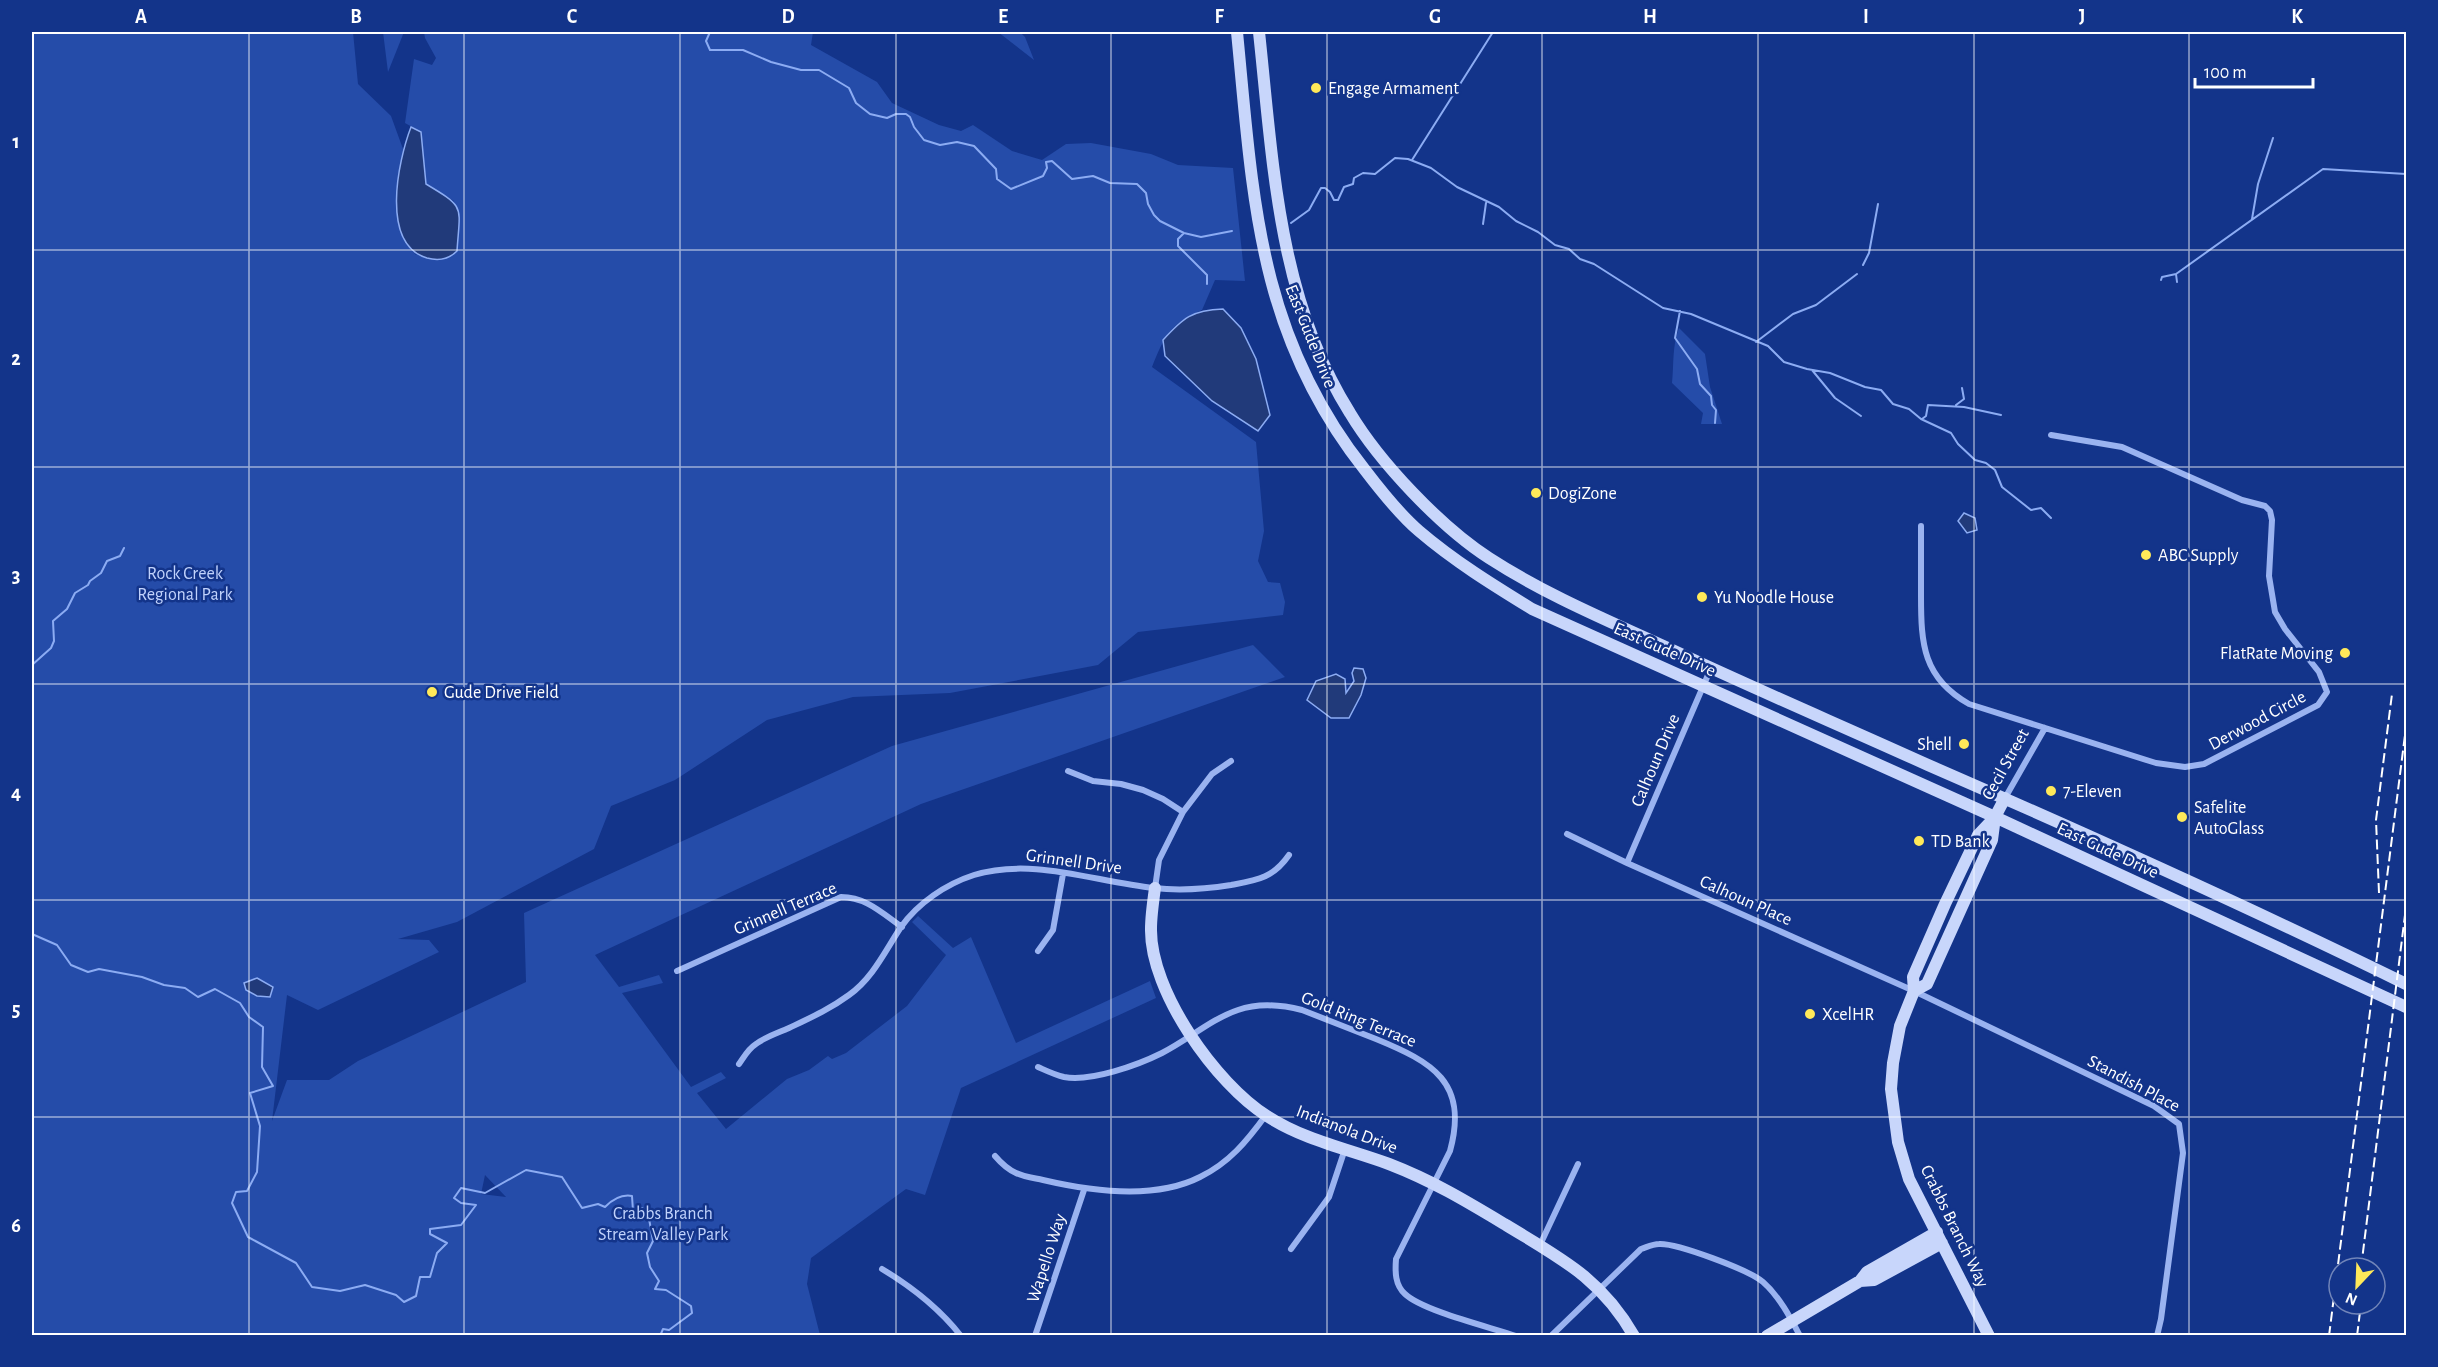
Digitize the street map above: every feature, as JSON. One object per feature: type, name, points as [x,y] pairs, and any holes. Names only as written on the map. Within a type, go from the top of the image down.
[{"type":"main road","name":"East Gude Drive","points":[[1237,32],[1254,195],[1266,267],[1293,349],[1330,422],[1370,477],[1418,531],[1473,573],[1532,609],[1995,817],[2406,1007]]},
{"type":"main road","name":"East Gude Drive","points":[[1259,32],[1276,193],[1284,242],[1301,308],[1328,372],[1348,411],[1371,444],[1399,477],[1430,509],[1486,556],[1542,589],[1711,668],[2005,798],[2406,984]]},
{"type":"main road","points":[[1330,422],[1348,411]]},
{"type":"main road","name":"Cecil Street","points":[[1995,817],[2005,798]]},
{"type":"main road","name":"Crabbs Branch Way","points":[[1989,1335],[1910,1179],[1898,1142],[1891,1089],[1900,1026],[1914,991],[1913,977],[1978,836],[1995,817]]},
{"type":"main road","name":"Indianola Drive","points":[[1155,888],[1150,931],[1157,963],[1168,993],[1190,1036],[1214,1068],[1266,1115],[1297,1132],[1434,1183],[1570,1263],[1600,1288],[1625,1319],[1634,1335]]},
{"type":"main road","points":[[1767,1335],[1860,1281],[1868,1272],[1940,1238]]},
{"type":"street","name":"Derwood Circle","points":[[1921,526],[1921,637],[1927,660],[1937,678],[1969,704],[2156,763],[2178,766],[2198,766],[2318,705],[2327,692],[2319,672],[2285,629],[2275,612],[2269,576],[2272,520],[2270,511],[2265,506],[2242,500],[2122,447],[2051,435]]},
{"type":"street","name":"Calhoun Drive","points":[[1627,863],[1711,668]]},
{"type":"street","name":"Cecil Street","points":[[2005,798],[2045,728]]},
{"type":"street","name":"Indianola Drive","points":[[1155,888],[1159,860],[1183,812],[1212,774],[1231,761]]},
{"type":"street","points":[[1068,771],[1093,781],[1121,784],[1143,790],[1183,812]]},
{"type":"street","name":"Calhoun Place","points":[[1567,834],[1914,991]]},
{"type":"street","name":"Grinnell Drive","points":[[739,1064],[748,1050],[758,1042],[819,1014],[851,994],[875,969],[913,912],[930,898],[972,876],[1016,868],[1155,888],[1205,889],[1252,881],[1275,872],[1289,855]]},
{"type":"street","points":[[1038,951],[1053,930],[1063,874]]},
{"type":"street","name":"Grinnell Terrace","points":[[677,971],[841,897],[854,897],[866,902],[902,927]]},
{"type":"street","name":"Standish Place","points":[[1914,991],[2154,1107],[2179,1124],[2182,1153],[2157,1335]]},
{"type":"street","name":"Gold Ring Terrace","points":[[1038,1067],[1066,1077],[1081,1077],[1114,1071],[1163,1053],[1240,1009],[1284,1006],[1302,1010],[1412,1054],[1433,1068],[1448,1087],[1455,1107],[1455,1132],[1450,1151],[1396,1259],[1396,1279],[1404,1293],[1420,1305],[1516,1335]]},
{"type":"street","points":[[995,1156],[1005,1167],[1018,1174],[1084,1190],[1134,1191],[1169,1187],[1198,1179],[1235,1155],[1266,1115]]},
{"type":"street","points":[[1291,1249],[1329,1197],[1345,1149]]},
{"type":"street","points":[[1540,1245],[1578,1164]]},
{"type":"street","name":"Wapello Way","points":[[1035,1335],[1084,1190]]},
{"type":"street","points":[[1551,1335],[1641,1249],[1656,1244],[1667,1244],[1713,1259],[1748,1273],[1763,1282],[1781,1303],[1800,1335]]},
{"type":"street","points":[[882,1269],[911,1287],[961,1335]]},
{"type":"green space","points":[[32,32],[353,32],[358,84],[391,116],[403,149],[396,193],[399,225],[405,243],[416,255],[454,201],[426,184],[421,132],[405,123],[414,59],[432,65],[436,58],[424,32],[813,32],[811,45],[877,82],[892,103],[939,125],[961,131],[973,125],[1012,151],[1042,160],[1066,144],[1091,143],[1151,154],[1178,165],[1233,168],[1245,281],[1215,280],[1202,310],[1183,320],[1170,332],[1152,367],[1256,442],[1264,531],[1258,561],[1268,582],[1280,583],[1285,602],[1283,615],[1138,632],[1098,665],[950,693],[853,697],[767,720],[675,780],[611,806],[594,849],[457,922],[398,939],[429,940],[439,952],[318,1010],[287,995],[272,1121],[287,1080],[329,1080],[358,1061],[526,982],[524,913],[892,746],[1253,645],[1285,677],[921,804],[595,955],[619,987],[659,975],[663,983],[622,993],[691,1087],[721,1072],[726,1078],[697,1093],[726,1129],[787,1079],[809,1070],[828,1056],[832,1059],[846,1053],[907,1006],[946,955],[912,922],[918,916],[953,948],[971,937],[1016,1043],[1150,981],[1156,998],[961,1088],[925,1195],[906,1189],[811,1258],[807,1284],[820,1335],[32,1335]],"holes":[[[485,1175],[506,1197],[481,1194]]]},
{"type":"green space","points":[[383,32],[404,32],[388,72]]},
{"type":"green space","points":[[998,32],[1020,32],[1025,37],[1034,60]]},
{"type":"green space","points":[[1679,328],[1705,354],[1710,387],[1722,424],[1701,424],[1703,413],[1672,383],[1674,348]]},
{"type":"shaded area","points":[[411,127],[421,132],[426,184],[448,198],[458,209],[457,251],[443,259],[427,258],[412,250],[403,236],[398,219],[398,180],[401,160]]},
{"type":"shaded area","points":[[1223,309],[1241,328],[1256,359],[1270,415],[1258,431],[1212,401],[1165,356],[1163,340],[1176,326],[1196,313]]},
{"type":"shaded area","points":[[1964,513],[1975,518],[1977,530],[1967,533],[1958,521]]},
{"type":"shaded area","points":[[1354,668],[1363,669],[1366,678],[1361,695],[1349,718],[1331,718],[1307,700],[1316,681],[1336,674],[1345,679],[1346,693],[1354,681],[1352,673]]},
{"type":"shaded area","points":[[257,978],[273,987],[270,997],[257,996],[246,990],[244,983]]},
{"type":"waterway","points":[[710,32],[706,41],[710,50],[743,50],[771,62],[801,70],[819,70],[849,88],[856,103],[870,114],[887,118],[896,114],[906,114],[924,140],[940,145],[957,142],[974,146],[996,169],[997,179],[1011,189],[1043,176],[1047,168],[1046,162],[1052,161],[1072,179],[1093,176],[1110,183],[1137,184],[1146,193],[1148,204],[1154,215],[1160,221],[1184,233],[1201,237],[1232,231]]},
{"type":"waterway","points":[[1412,160],[1493,32]]},
{"type":"waterway","points":[[2252,219],[2258,184],[2273,138]]},
{"type":"waterway","points":[[1291,223],[1309,210],[1321,188],[1325,188],[1334,200],[1338,200],[1344,187],[1353,184],[1354,178],[1363,173],[1375,174],[1395,158],[1408,159],[1431,168],[1457,187],[1499,207],[1516,221],[1538,232],[1555,245],[1569,249],[1580,259],[1594,264],[1663,308],[1691,314],[1768,346],[1784,362],[1830,373],[1865,387],[1881,390],[1893,404],[1909,409],[1921,419],[1951,433],[1958,444],[1975,460],[1986,463],[1995,470],[2002,487],[2031,510],[2041,508],[2051,518]]},
{"type":"waterway","points":[[2177,282],[2176,274],[2323,169],[2406,174]]},
{"type":"waterway","points":[[1483,224],[1486,203]]},
{"type":"waterway","points":[[1863,265],[1869,253],[1878,204]]},
{"type":"waterway","points":[[1184,233],[1178,239],[1178,246],[1207,275],[1207,284]]},
{"type":"waterway","points":[[1756,342],[1793,314],[1816,305],[1857,274]]},
{"type":"waterway","points":[[2161,280],[2162,277],[2176,274]]},
{"type":"waterway","points":[[1680,311],[1675,338],[1697,369],[1700,384],[1711,396],[1712,405],[1716,410],[1715,423]]},
{"type":"waterway","points":[[1812,370],[1835,398],[1861,416]]},
{"type":"waterway","points":[[1956,405],[1964,399],[1962,388]]},
{"type":"waterway","points":[[1922,419],[1926,416],[1928,405],[1964,407],[2001,415]]},
{"type":"waterway","points":[[32,665],[51,648],[54,641],[53,621],[67,609],[75,593],[101,573],[107,561],[120,556],[124,548]]},
{"type":"waterway","points":[[32,934],[57,945],[71,965],[88,972],[99,969],[142,977],[164,985],[185,988],[198,997],[215,989],[240,1003],[249,1017],[263,1027],[262,1067],[273,1086],[250,1093],[260,1126],[257,1172],[247,1191],[236,1192],[232,1203],[248,1237],[296,1263],[312,1287],[340,1291],[365,1285],[396,1295],[404,1302],[416,1296],[420,1277],[430,1277],[437,1253],[447,1243],[430,1234],[430,1229],[461,1225],[476,1205],[461,1203],[454,1198],[461,1188],[485,1193],[526,1170],[562,1177],[582,1208],[598,1204],[605,1207],[617,1198],[632,1196],[633,1211],[642,1208],[648,1213],[653,1241],[647,1253],[650,1267],[659,1281],[655,1289],[666,1290],[691,1306],[692,1313],[669,1330],[663,1329],[660,1336]]},
{"type":"railway","points":[[2379,893],[2376,820],[2392,694]]},
{"type":"railway","points":[[2329,1336],[2406,727]]},
{"type":"railway","points":[[2362,1256],[2406,907]]},
{"type":"railway","points":[[2357,1336],[2360,1316]]},
{"type":"place","name":"Engage Armament","points":[[1316,88]]},
{"type":"place","name":"DogiZone","points":[[1536,493]]},
{"type":"place","name":"ABC Supply","points":[[2146,555]]},
{"type":"place","name":"Yu Noodle House","points":[[1702,597]]},
{"type":"place","name":"FlatRate Moving","points":[[2345,653]]},
{"type":"place","name":"Gude Drive Field","points":[[432,692]]},
{"type":"place","name":"Shell","points":[[1964,744]]},
{"type":"place","name":"7-Eleven","points":[[2051,791]]},
{"type":"place","name":"Safelite AutoGlass","points":[[2182,817]]},
{"type":"place","name":"TD Bank","points":[[1919,841]]},
{"type":"place","name":"XcelHR","points":[[1810,1014]]},
{"type":"park label","name":"Rock Creek Regional Park","points":[[185,583]]},
{"type":"park label","name":"Crabbs Branch Stream Valley Park","points":[[663,1223]]}]
